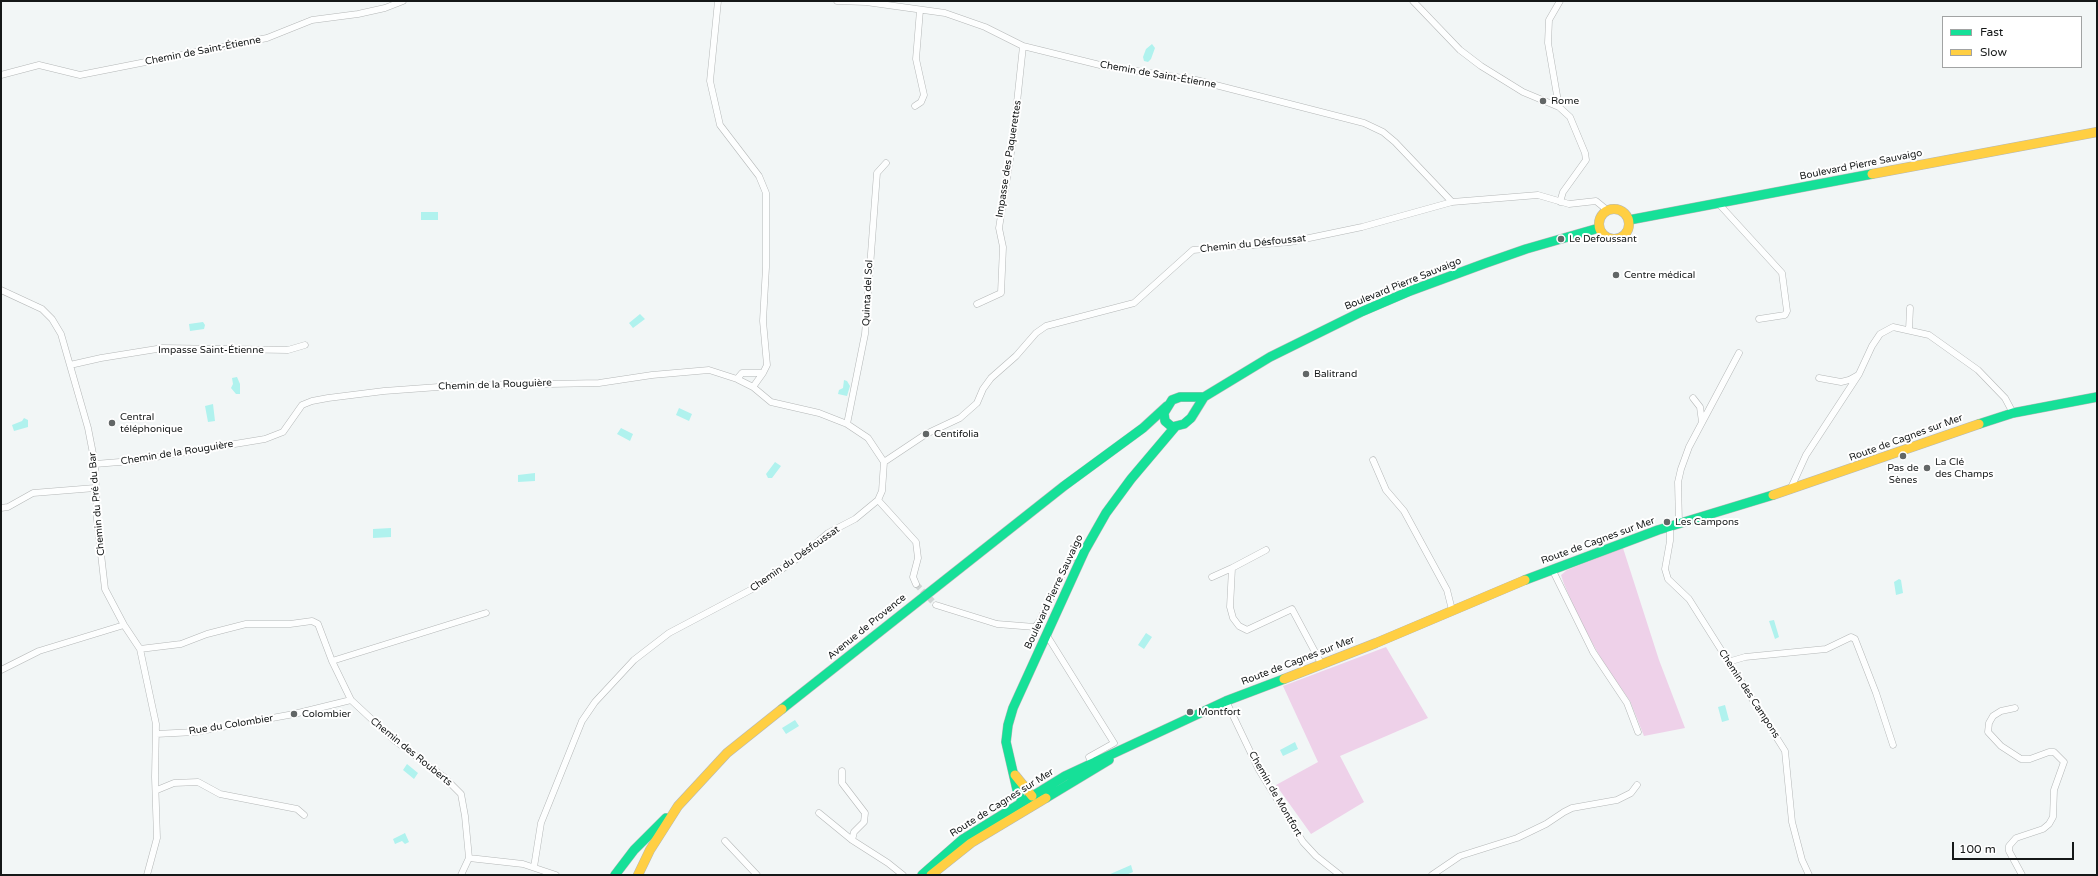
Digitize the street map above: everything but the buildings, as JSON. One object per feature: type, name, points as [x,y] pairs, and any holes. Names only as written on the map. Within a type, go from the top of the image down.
[{"type":"main road","name":"Boulevard Pierre Sauvaigo","points":[[1629,220],[2097,132]]},
{"type":"main road","points":[[1618,209],[1623,211],[1629,220],[1629,229],[1623,237],[1618,239],[1609,239],[1601,232],[1599,228],[1600,218],[1607,210],[1618,209]]},
{"type":"main road","name":"Boulevard Pierre Sauvaigo","points":[[1195,409],[1204,397],[1276,354],[1374,306],[1499,258],[1599,228]]},
{"type":"main road","points":[[1187,397],[1192,402],[1195,409],[1191,418],[1184,424],[1170,424],[1164,413],[1172,400],[1180,397],[1187,397],[1204,397]]},
{"type":"main road","name":"Route de Cagnes sur Mer","points":[[922,875],[944,854],[963,840],[1028,800],[1124,750],[1226,701],[1322,664],[1552,569],[1670,526],[1790,490],[2013,413],[2097,397]]},
{"type":"main road","name":"Avenue de Provence","points":[[638,875],[650,850],[678,806],[727,753],[988,545],[1143,428],[1167,406]]},
{"type":"main road","name":"Boulevard Pierre Sauvaigo","points":[[1028,800],[1018,794],[1006,742],[1008,725],[1013,708],[1085,550],[1110,507],[1166,437],[1170,424]]},
{"type":"main road","name":"Avenue de Provence","points":[[1143,428],[1170,424]]},
{"type":"main road","name":"Route de Cagnes sur Mer","points":[[931,875],[971,843],[1072,783],[1093,766]]},
{"type":"main road","points":[[948,860],[961,847],[1024,807],[1028,800],[1062,784],[1072,783]]},
{"type":"main road","points":[[615,875],[634,850],[678,806]]},
{"type":"street","name":"Chemin de Saint-Étienne","points":[[1,75],[38,65],[80,75],[267,38],[312,20],[358,14],[385,8],[403,1]]},
{"type":"street","points":[[718,1],[710,81],[720,125],[758,176],[766,193],[766,268],[763,321],[767,365],[753,387]]},
{"type":"street","name":"Chemin de Saint-Étienne","points":[[837,1],[866,2],[946,13],[985,27],[1023,46],[1104,66],[1196,80],[1364,123],[1383,132],[1395,142],[1452,202]]},
{"type":"street","points":[[1413,1],[1460,50],[1523,92],[1559,107],[1570,117],[1585,153],[1586,160],[1563,192],[1560,202]]},
{"type":"street","points":[[1559,107],[1548,43],[1549,20],[1560,1]]},
{"type":"street","points":[[915,106],[921,102],[924,95],[916,59],[920,10]]},
{"type":"street","name":"Impasse des Paquerettes","points":[[977,304],[1001,293],[1003,247],[999,228],[1013,140],[1023,46]]},
{"type":"street","name":"Quinta del Sol","points":[[847,424],[866,334],[877,173],[886,164]]},
{"type":"street","name":"Chemin du Désfoussat","points":[[884,462],[926,434],[960,418],[977,403],[990,378],[1016,356],[1036,333],[1046,326],[1134,303],[1193,250],[1290,242],[1362,227],[1452,202],[1538,195],[1569,204],[1596,201],[1607,210]]},
{"type":"street","points":[[1718,203],[1782,273],[1787,311],[1785,315],[1759,319]]},
{"type":"street","name":"Chemin du Pré du Bar","points":[[1,290],[42,309],[52,319],[61,334],[88,428],[94,464],[105,588],[124,625],[140,650]]},
{"type":"street","points":[[1909,330],[1910,308]]},
{"type":"street","points":[[1790,490],[1806,455],[1859,374],[1872,346],[1880,334],[1893,327],[1929,335],[1978,370],[2005,398],[2013,413]]},
{"type":"street","name":"Impasse Saint-Étienne","points":[[70,365],[101,358],[163,348],[288,350],[305,345]]},
{"type":"street","points":[[1679,523],[1678,482],[1689,448],[1739,353]]},
{"type":"street","name":"Chemin de la Rouguière","points":[[94,464],[132,461],[265,439],[283,432],[302,405],[312,401],[354,395],[452,386],[599,383],[652,375],[708,370],[737,379],[753,387],[771,402],[820,413],[847,424],[868,438],[884,462]]},
{"type":"street","points":[[737,379],[742,373],[763,372]]},
{"type":"street","points":[[1819,378],[1841,382],[1849,380],[1859,374]]},
{"type":"street","points":[[1693,398],[1700,407],[1702,422]]},
{"type":"street","points":[[1373,460],[1386,490],[1404,511],[1447,590],[1452,610]]},
{"type":"street","points":[[884,462],[882,491],[878,500],[916,542],[918,558],[913,577],[916,584]]},
{"type":"street","points":[[1,508],[8,507],[33,492],[95,488]]},
{"type":"street","name":"Chemin du Désfoussat","points":[[534,867],[541,823],[582,721],[604,692],[634,660],[669,632],[756,587],[805,553],[828,533],[855,519],[878,500]]},
{"type":"street","name":"Chemin des Campons","points":[[1670,526],[1670,541],[1665,569],[1668,579],[1689,599],[1785,751],[1792,822],[1802,860],[1809,875]]},
{"type":"street","points":[[936,605],[997,624],[1035,627],[1039,622],[1069,560],[1085,550]]},
{"type":"street","points":[[1212,577],[1266,550]]},
{"type":"street","points":[[1232,568],[1230,607],[1233,618],[1239,626],[1248,630],[1292,609],[1322,664]]},
{"type":"street","points":[[1552,569],[1593,652],[1627,703],[1638,732]]},
{"type":"street","points":[[332,661],[486,613]]},
{"type":"street","name":"Chemin des Rouberts","points":[[140,650],[181,644],[208,634],[246,624],[290,624],[312,621],[318,624],[332,661],[351,700],[383,731],[444,777],[461,794],[466,816],[469,858]]},
{"type":"street","points":[[1,670],[39,651],[124,625]]},
{"type":"street","points":[[1046,634],[1114,743],[1089,757],[1093,766]]},
{"type":"street","points":[[1728,662],[1745,657],[1826,649],[1851,637],[1855,639],[1859,644],[1893,745]]},
{"type":"street","points":[[140,650],[156,724],[155,778],[157,790],[157,838],[147,875]]},
{"type":"street","name":"Rue du Colombier","points":[[156,734],[194,732],[294,714],[351,700]]},
{"type":"street","name":"Chemin de Montfort","points":[[1226,701],[1259,770],[1303,842],[1316,856],[1340,875]]},
{"type":"street","points":[[2015,708],[2001,711],[1993,716],[1989,723],[1988,732],[2001,746],[2021,759],[2030,758],[2048,752],[2054,752],[2064,762],[2054,790],[2052,817],[2049,824],[2043,829],[2016,838],[2009,846],[2011,857],[2022,875]]},
{"type":"street","points":[[842,771],[842,783],[865,813],[864,822],[854,832],[852,840]]},
{"type":"street","points":[[157,790],[174,783],[198,782],[220,794],[297,809],[304,815]]},
{"type":"street","points":[[1432,875],[1460,856],[1517,838],[1546,824],[1572,808],[1617,800],[1631,793],[1637,785]]},
{"type":"street","points":[[819,813],[852,840],[888,863],[902,875]]},
{"type":"street","points":[[725,841],[758,875]]},
{"type":"street","points":[[461,875],[469,858],[534,867],[556,875]]},
{"type":"shaded area","points":[[1623,548],[1659,660],[1685,728],[1644,736],[1630,701],[1603,662],[1580,621],[1564,584],[1561,575],[1567,570]]},
{"type":"shaded area","points":[[1386,647],[1428,718],[1340,756],[1364,802],[1311,834],[1276,785],[1318,762],[1283,686]]},
{"type":"water","points":[[1152,44],[1155,48],[1151,59],[1148,62],[1144,61],[1143,57],[1146,49]]},
{"type":"water","points":[[421,212],[438,212],[438,220],[421,220]]},
{"type":"water","points":[[640,314],[645,319],[633,328],[629,323]]},
{"type":"water","points":[[203,322],[205,325],[204,329],[190,331],[189,324]]},
{"type":"water","points":[[237,377],[240,384],[240,394],[236,394],[231,388],[233,384],[232,378]]},
{"type":"water","points":[[844,380],[847,381],[850,386],[847,396],[838,394],[839,390],[843,388]]},
{"type":"water","points":[[213,404],[215,421],[208,422],[205,406]]},
{"type":"water","points":[[679,408],[692,414],[689,421],[676,415]]},
{"type":"water","points":[[24,418],[28,420],[28,427],[14,431],[12,425],[22,421]]},
{"type":"water","points":[[621,428],[633,434],[630,441],[617,434]]},
{"type":"water","points":[[775,462],[781,466],[772,478],[768,478],[766,474]]},
{"type":"water","points":[[535,473],[535,481],[518,482],[518,475]]},
{"type":"water","points":[[391,528],[391,537],[373,538],[373,529]]},
{"type":"water","points":[[1899,579],[1901,580],[1903,593],[1896,595],[1894,582]]},
{"type":"water","points":[[1774,620],[1779,637],[1775,639],[1769,621]]},
{"type":"water","points":[[1146,633],[1152,637],[1144,649],[1138,645]]},
{"type":"water","points":[[1725,705],[1729,720],[1722,722],[1718,707]]},
{"type":"water","points":[[795,720],[799,726],[786,734],[782,728]]},
{"type":"water","points":[[1295,742],[1298,749],[1283,756],[1280,750]]},
{"type":"water","points":[[407,764],[418,773],[414,779],[403,770]]},
{"type":"water","points":[[405,833],[409,842],[405,844],[402,841],[395,844],[393,839]]},
{"type":"water","points":[[1131,865],[1133,872],[1126,875],[1108,875]]},
{"type":"tunnel","points":[[916,584],[936,605]]},
{"type":"traffic: fast","points":[[1629,220],[1872,174]]},
{"type":"traffic: fast","points":[[1204,397],[1180,397],[1172,400],[1164,413],[1165,421],[1172,427],[1184,424],[1191,418],[1204,397],[1270,357],[1361,312],[1410,291],[1486,263],[1526,249],[1599,228]]},
{"type":"traffic: fast","points":[[1979,424],[2013,413],[2097,397]]},
{"type":"traffic: fast","points":[[782,709],[1064,486],[1143,428],[1167,406]]},
{"type":"traffic: fast","points":[[1023,802],[1018,794],[1006,742],[1008,725],[1013,708],[1085,550],[1106,513],[1131,479],[1175,427]]},
{"type":"traffic: fast","points":[[1525,580],[1658,530],[1773,495]]},
{"type":"traffic: fast","points":[[922,875],[963,839],[1065,776],[1226,701],[1284,679]]},
{"type":"traffic: fast","points":[[1046,798],[1109,760]]},
{"type":"traffic: fast","points":[[615,875],[634,850],[666,818]]},
{"type":"traffic: slow","points":[[1872,174],[2097,132]]},
{"type":"traffic: slow","points":[[1614,209],[1625,213],[1629,224],[1625,235],[1614,239],[1603,235],[1599,224],[1603,213],[1614,209]]},
{"type":"traffic: slow","points":[[1773,495],[1979,424]]},
{"type":"traffic: slow","points":[[1284,679],[1376,643],[1525,580]]},
{"type":"traffic: slow","points":[[638,875],[650,850],[678,806],[727,753],[782,709]]},
{"type":"traffic: slow","points":[[1015,775],[1032,796]]},
{"type":"traffic: slow","points":[[931,875],[971,843],[1046,798]]},
{"type":"place","name":"Rome","points":[[1543,101]]},
{"type":"place","name":"Le Defoussant","points":[[1561,239]]},
{"type":"place","name":"Centre médical","points":[[1616,275]]},
{"type":"place","name":"Balitrand","points":[[1306,374]]},
{"type":"place","name":"Central téléphonique","points":[[112,423]]},
{"type":"place","name":"Centifolia","points":[[926,434]]},
{"type":"place","name":"Pas de Sènes","points":[[1903,456]]},
{"type":"place","name":"La Clé des Champs","points":[[1927,468]]},
{"type":"place","name":"Les Campons","points":[[1667,522]]},
{"type":"place","name":"Montfort","points":[[1190,712]]},
{"type":"place","name":"Colombier","points":[[294,714]]}]
